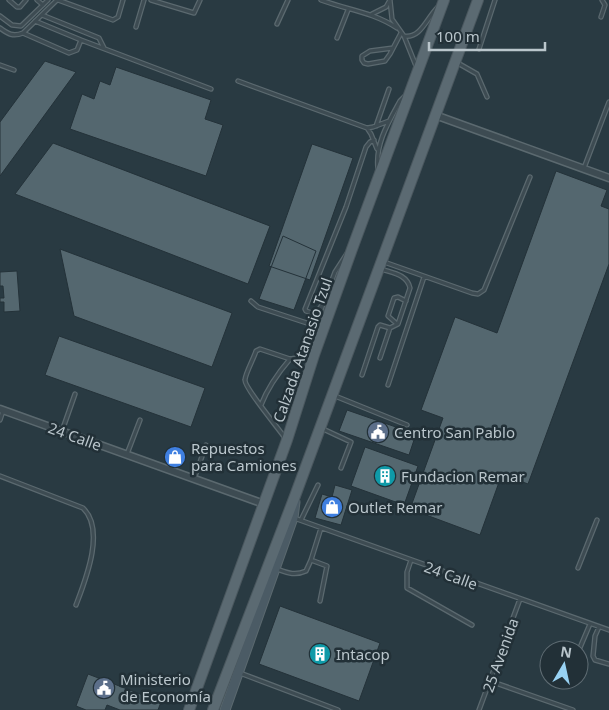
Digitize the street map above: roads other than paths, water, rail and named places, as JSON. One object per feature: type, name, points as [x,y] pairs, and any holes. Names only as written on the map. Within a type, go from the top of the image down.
[{"type":"main road","points":[[213,710],[295,496],[478,0]]},
{"type":"main road","name":"Calzada Atanasio Tzul","points":[[190,710],[287,440],[314,355],[320,327],[352,249],[444,1]]},
{"type":"street","points":[[436,116],[609,178]]},
{"type":"street","name":"24 Calle","points":[[2,410],[264,504]]},
{"type":"street","points":[[225,710],[275,569],[297,519],[295,496]]},
{"type":"lane","points":[[12,1],[20,7],[26,0]]},
{"type":"lane","points":[[37,0],[43,5]]},
{"type":"lane","points":[[0,16],[12,25],[20,26],[48,0]]},
{"type":"lane","points":[[23,33],[57,0],[113,20],[118,17],[124,0]]},
{"type":"lane","points":[[136,27],[144,0]]},
{"type":"lane","points":[[151,0],[194,13],[200,0]]},
{"type":"lane","points":[[277,24],[288,0]]},
{"type":"lane","points":[[321,0],[348,10],[371,14],[410,37],[417,34],[430,14],[444,1]]},
{"type":"lane","points":[[371,14],[386,7],[390,0]]},
{"type":"lane","points":[[390,0],[391,13],[397,28]]},
{"type":"lane","points":[[479,49],[495,0]]},
{"type":"lane","points":[[601,17],[605,5],[602,0]]},
{"type":"lane","points":[[337,38],[348,10]]},
{"type":"lane","points":[[42,14],[99,38],[104,48]]},
{"type":"lane","points":[[35,21],[211,89]]},
{"type":"lane","points":[[0,28],[10,35],[23,33],[69,53],[78,50],[81,40]]},
{"type":"lane","points":[[393,48],[370,51],[362,56],[362,60],[368,64],[385,60],[403,34]]},
{"type":"lane","points":[[403,34],[417,72]]},
{"type":"lane","points":[[455,62],[477,74],[487,97]]},
{"type":"lane","points":[[0,64],[14,70]]},
{"type":"lane","points":[[238,80],[366,128],[389,121]]},
{"type":"lane","points":[[376,126],[389,89]]},
{"type":"lane","points":[[377,151],[389,121],[400,101],[410,92]]},
{"type":"lane","points":[[584,169],[609,102]]},
{"type":"lane","points":[[366,128],[374,140],[377,151],[379,178]]},
{"type":"lane","points":[[352,249],[339,265],[324,302],[317,312],[306,311],[346,207],[366,147],[374,140]]},
{"type":"lane","points":[[379,265],[478,294],[484,290],[530,177]]},
{"type":"lane","points":[[362,374],[378,327],[380,325],[390,328],[398,324],[410,288],[408,282],[403,277],[379,265]]},
{"type":"lane","points":[[388,385],[424,277]]},
{"type":"lane","points":[[398,324],[388,316],[394,298],[398,297],[406,301]]},
{"type":"lane","points":[[251,301],[258,307],[320,327],[324,302]]},
{"type":"lane","points":[[380,358],[390,328]]},
{"type":"lane","points":[[287,440],[247,389],[245,380],[256,351],[260,349],[290,359],[314,355]]},
{"type":"lane","points":[[261,405],[267,390],[290,359]]},
{"type":"lane","points":[[62,432],[75,394]]},
{"type":"lane","points":[[332,395],[407,425]]},
{"type":"lane","points":[[0,420],[2,410]]},
{"type":"lane","points":[[127,455],[140,420]]},
{"type":"lane","points":[[320,427],[351,442],[341,468]]},
{"type":"lane","points":[[194,479],[206,445]]},
{"type":"lane","points":[[0,476],[83,508],[88,514],[93,530],[90,559],[76,606]]},
{"type":"lane","points":[[297,519],[318,484]]},
{"type":"lane","name":"24 Calle","points":[[297,519],[609,630]]},
{"type":"lane","points":[[578,568],[596,520]]},
{"type":"lane","points":[[275,569],[298,575],[306,571],[321,528]]},
{"type":"lane","points":[[311,560],[327,566],[320,601]]},
{"type":"lane","points":[[411,560],[407,572],[407,588],[472,625]]},
{"type":"lane","name":"25 Avenida","points":[[479,710],[520,599]]},
{"type":"lane","points":[[583,640],[590,624]]},
{"type":"lane","points":[[598,627],[593,656],[595,660],[609,664]]},
{"type":"lane","points":[[239,672],[338,710]]},
{"type":"lane","points":[[490,680],[573,710]]},
{"type":"place","name":"Centro San Pablo","points":[[378,432]]},
{"type":"place","name":"Repuestos para Camiones","points":[[175,457]]},
{"type":"place","name":"Fundacion Remar","points":[[385,476]]},
{"type":"place","name":"Outlet Remar","points":[[332,507]]},
{"type":"place","name":"Intacop","points":[[320,654]]},
{"type":"place","name":"Ministerio de Economía","points":[[104,688]]}]
